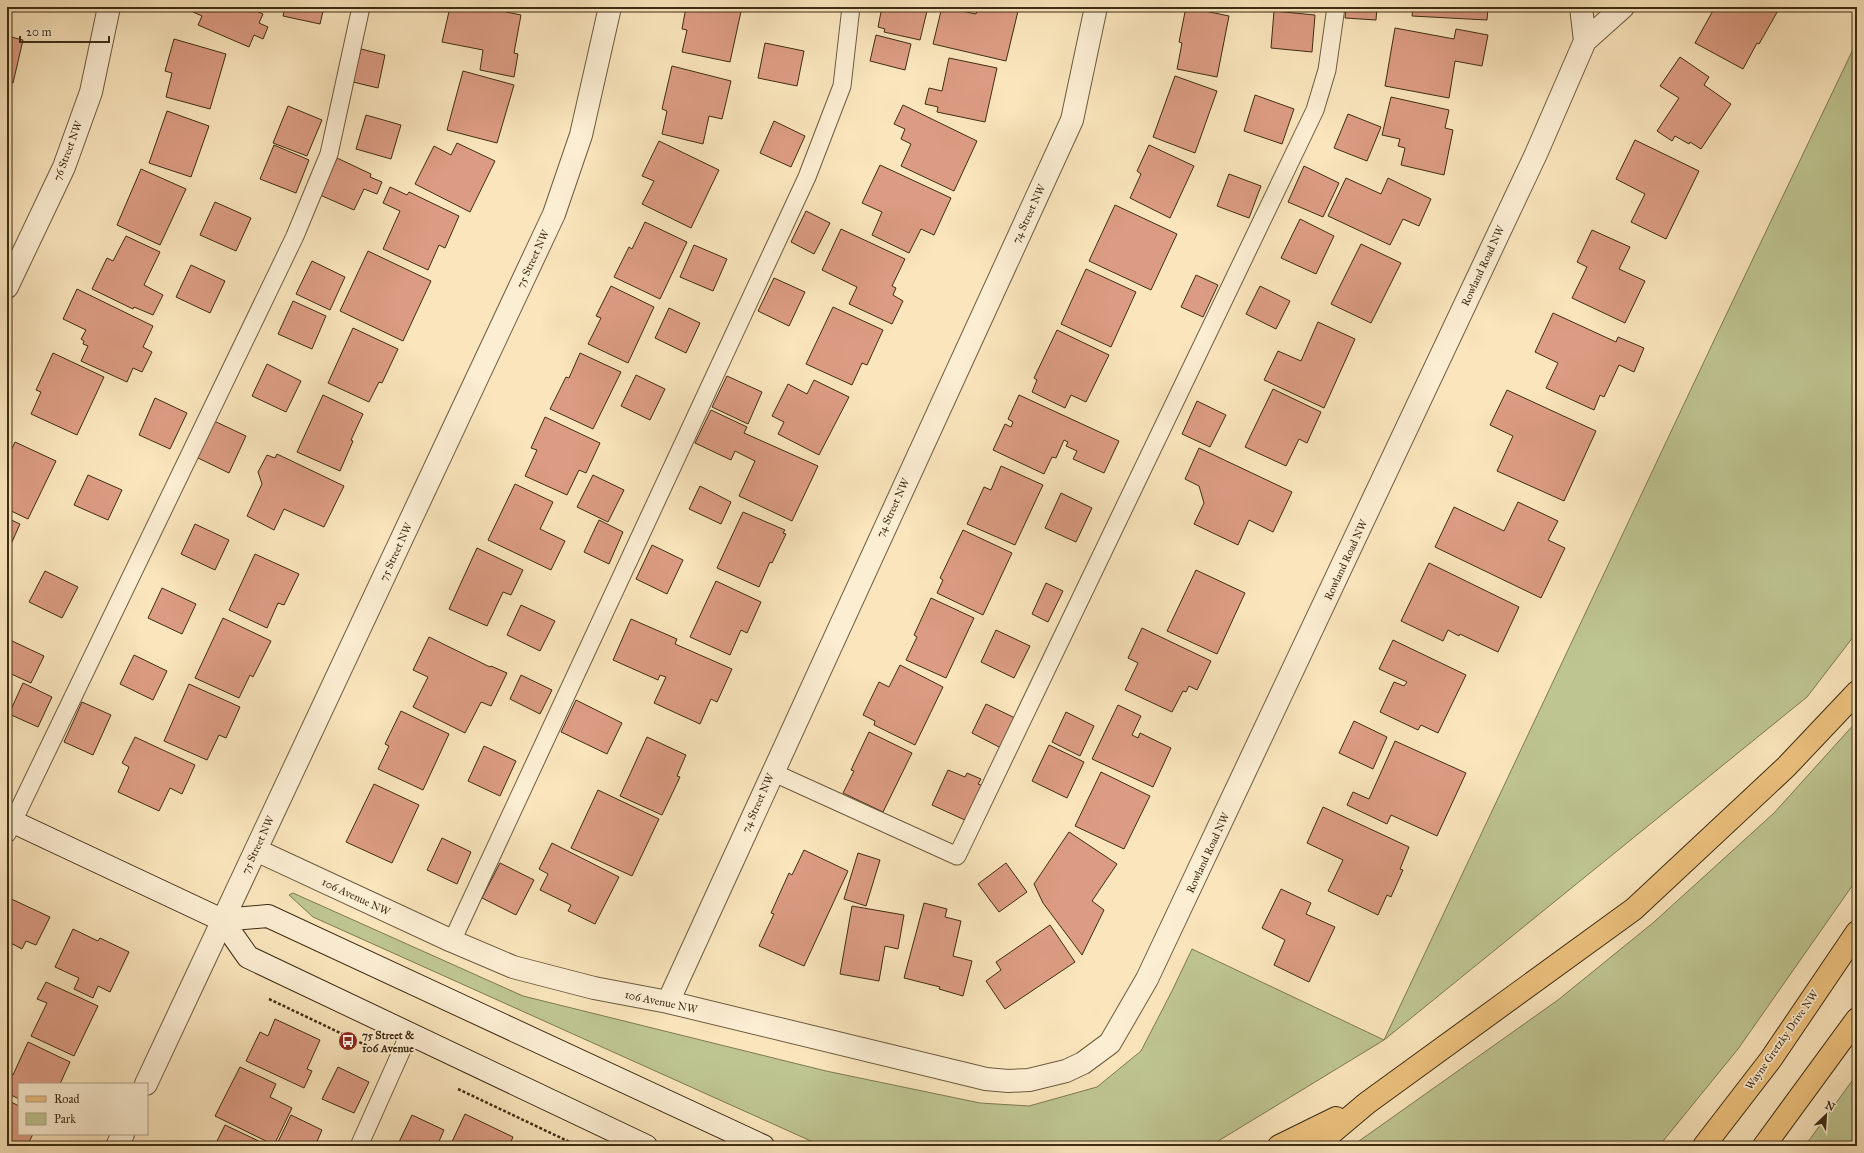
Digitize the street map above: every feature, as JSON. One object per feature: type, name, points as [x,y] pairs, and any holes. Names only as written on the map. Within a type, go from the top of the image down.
[{"type":"main road","points":[[1316,1146],[1368,1103],[1634,909],[1786,767],[1857,692]]},
{"type":"main road","name":"Wayne Gretzky Drive NW","points":[[1704,1146],[1771,1059],[1857,932]]},
{"type":"main road","points":[[1764,1146],[1857,1019]]},
{"type":"main road","points":[[1279,1146],[1368,1103]]},
{"type":"street","name":"76 Street NW","points":[[7,287],[64,167],[91,92],[109,7]]},
{"type":"street","name":"75 Street NW","points":[[146,1083],[554,214],[581,135],[610,7]]},
{"type":"street","name":"74 Street NW","points":[[668,1002],[772,772],[1072,120],[1096,7]]},
{"type":"street","name":"Rowland Road NW","points":[[1582,7],[1585,41]]},
{"type":"street","name":"Rowland Road NW","points":[[1083,1063],[1110,1042],[1147,979],[1536,154],[1585,41],[1623,7]]},
{"type":"street","points":[[9,825],[222,920],[268,916],[763,1146]]},
{"type":"street","name":"106 Avenue NW","points":[[256,850],[452,942],[513,967],[594,988],[668,1002],[986,1079],[1008,1081],[1029,1080],[1060,1073],[1083,1063]]},
{"type":"street","points":[[222,920],[248,957],[646,1146]]},
{"type":"street","points":[[117,1146],[122,1135]]},
{"type":"lane","points":[[9,825],[295,236],[329,154],[361,7]]},
{"type":"lane","points":[[452,942],[806,177],[842,86],[851,7]]},
{"type":"lane","points":[[772,772],[957,856],[1315,110],[1327,70],[1336,7]]},
{"type":"lane","points":[[358,1146],[409,1034]]},
{"type":"green space","points":[[1857,41],[1857,632],[1807,697],[1384,1040]]},
{"type":"green space","points":[[1857,721],[1857,879],[1738,1049],[1659,1146],[1352,1146],[1558,1000],[1654,922],[1774,813]]},
{"type":"green space","points":[[293,893],[523,996],[826,1071],[980,1103],[1029,1106],[1097,1087],[1141,1051],[1192,949],[1384,1040],[1210,1146],[822,1146],[313,917],[289,895]]},
{"type":"green space","points":[[1857,1074],[1857,1146],[1805,1146]]},
{"type":"building","points":[[196,7],[247,7],[263,14],[259,23],[268,27],[263,39],[254,35],[249,47],[198,25],[202,16],[193,12]]},
{"type":"building","points":[[285,7],[324,7],[320,24],[283,16]]},
{"type":"building","points":[[450,7],[482,7],[521,15],[514,53],[518,54],[514,77],[480,70],[483,50],[442,42]]},
{"type":"building","points":[[686,7],[742,7],[730,62],[682,52],[687,30],[682,29]]},
{"type":"building","points":[[882,7],[928,7],[920,40],[884,32],[885,29],[878,27]]},
{"type":"building","points":[[942,7],[976,14],[978,7],[1019,7],[1006,61],[933,44]]},
{"type":"building","points":[[1186,7],[1229,16],[1217,77],[1177,69],[1182,43],[1179,42]]},
{"type":"building","points":[[1292,7],[1317,7],[1316,11],[1292,9]]},
{"type":"building","points":[[1346,7],[1377,7],[1376,20],[1345,18]]},
{"type":"building","points":[[1413,7],[1488,7],[1487,20],[1412,16]]},
{"type":"building","points":[[1715,7],[1780,7],[1759,44],[1757,43],[1743,69],[1695,43]]},
{"type":"building","points":[[1274,11],[1315,15],[1312,52],[1271,48]]},
{"type":"building","points":[[1395,28],[1454,39],[1456,29],[1488,35],[1482,66],[1455,61],[1449,98],[1385,86]]},
{"type":"building","points":[[876,35],[911,44],[905,70],[870,61]]},
{"type":"building","points":[[7,36],[23,40],[13,83],[7,82]]},
{"type":"building","points":[[174,39],[226,54],[210,109],[166,97],[172,73],[165,71]]},
{"type":"building","points":[[765,43],[804,51],[797,86],[758,78]]},
{"type":"building","points":[[361,49],[385,55],[378,88],[353,82]]},
{"type":"building","points":[[1680,57],[1709,77],[1704,85],[1731,104],[1701,149],[1690,142],[1689,144],[1675,136],[1672,141],[1657,131],[1679,98],[1660,86]]},
{"type":"building","points":[[949,58],[997,68],[985,122],[937,112],[938,107],[925,104],[929,88],[942,91]]},
{"type":"building","points":[[672,66],[731,81],[722,119],[709,116],[703,144],[662,134],[667,111],[662,109]]},
{"type":"building","points":[[463,71],[514,85],[497,143],[447,130]]},
{"type":"building","points":[[1175,76],[1217,91],[1195,153],[1153,137]]},
{"type":"building","points":[[1255,95],[1294,109],[1282,144],[1244,131]]},
{"type":"building","points":[[1391,97],[1449,110],[1445,128],[1453,130],[1444,175],[1401,165],[1405,148],[1398,146],[1400,139],[1382,135]]},
{"type":"building","points":[[903,105],[977,141],[954,191],[901,166],[911,144],[901,139],[905,129],[894,124]]},
{"type":"building","points":[[288,106],[322,120],[307,156],[273,143]]},
{"type":"building","points":[[167,111],[209,126],[191,177],[149,163]]},
{"type":"building","points":[[1348,114],[1381,127],[1367,161],[1334,148]]},
{"type":"building","points":[[366,115],[401,125],[391,159],[356,149]]},
{"type":"building","points":[[774,121],[805,136],[791,167],[760,153]]},
{"type":"building","points":[[1635,140],[1699,171],[1666,239],[1631,222],[1645,194],[1616,179]]},
{"type":"building","points":[[659,141],[719,170],[691,228],[642,204],[654,181],[642,176]]},
{"type":"building","points":[[457,143],[495,161],[470,212],[415,184],[434,146],[451,155]]},
{"type":"building","points":[[274,145],[309,160],[296,193],[260,179]]},
{"type":"building","points":[[1149,145],[1194,166],[1170,218],[1130,198],[1141,174],[1137,171]]},
{"type":"building","points":[[337,158],[371,174],[370,177],[382,182],[377,194],[364,189],[354,210],[320,195]]},
{"type":"building","points":[[880,165],[951,198],[934,235],[921,229],[909,253],[872,235],[882,212],[862,203]]},
{"type":"building","points":[[1304,166],[1339,183],[1323,217],[1288,202]]},
{"type":"building","points":[[141,169],[186,189],[160,245],[117,225]]},
{"type":"building","points":[[1229,174],[1261,186],[1249,218],[1217,206]]},
{"type":"building","points":[[1346,178],[1381,194],[1388,178],[1431,199],[1419,226],[1403,219],[1390,245],[1328,216]]},
{"type":"building","points":[[390,187],[407,195],[409,192],[459,216],[445,248],[439,245],[428,270],[383,249],[400,211],[383,203]]},
{"type":"building","points":[[215,202],[251,218],[236,251],[200,235]]},
{"type":"building","points":[[1115,205],[1177,234],[1151,290],[1089,261]]},
{"type":"building","points":[[806,211],[830,223],[814,254],[791,242]]},
{"type":"building","points":[[1300,219],[1334,236],[1316,274],[1281,258]]},
{"type":"building","points":[[645,222],[687,242],[660,299],[614,277],[629,247],[632,249]]},
{"type":"building","points":[[841,229],[905,259],[892,286],[896,288],[893,295],[903,301],[892,324],[849,304],[857,287],[822,270]]},
{"type":"building","points":[[1592,230],[1630,247],[1619,269],[1645,281],[1625,323],[1572,298],[1587,267],[1577,262]]},
{"type":"building","points":[[126,236],[160,252],[144,285],[163,295],[153,315],[134,307],[133,309],[92,289],[107,258],[113,261]]},
{"type":"building","points":[[1361,244],[1401,263],[1371,323],[1331,304]]},
{"type":"building","points":[[694,245],[727,259],[713,291],[680,277]]},
{"type":"building","points":[[368,251],[431,281],[403,341],[340,311]]},
{"type":"building","points":[[312,261],[345,277],[330,310],[296,294]]},
{"type":"building","points":[[191,265],[225,281],[210,313],[176,297]]},
{"type":"building","points":[[1086,269],[1136,292],[1111,347],[1061,324]]},
{"type":"building","points":[[1196,275],[1218,285],[1203,317],[1181,307]]},
{"type":"building","points":[[774,278],[805,292],[789,326],[758,311]]},
{"type":"building","points":[[611,286],[654,307],[628,363],[588,344],[601,318],[596,316]]},
{"type":"building","points":[[1260,286],[1290,301],[1276,329],[1246,314]]},
{"type":"building","points":[[77,289],[153,326],[143,347],[152,352],[142,372],[133,368],[127,382],[81,361],[88,346],[83,344],[84,341],[81,339],[86,330],[63,319]]},
{"type":"building","points":[[293,301],[326,316],[312,349],[278,334]]},
{"type":"building","points":[[833,307],[883,330],[867,365],[862,363],[852,385],[806,364]]},
{"type":"building","points":[[669,308],[700,323],[686,353],[655,338]]},
{"type":"building","points":[[1553,313],[1616,342],[1618,337],[1644,348],[1634,372],[1619,365],[1604,397],[1600,395],[1594,410],[1546,388],[1558,363],[1535,352]]},
{"type":"building","points":[[1318,322],[1355,339],[1324,408],[1264,380],[1278,351],[1301,361]]},
{"type":"building","points":[[353,328],[398,349],[382,383],[379,382],[369,402],[328,383]]},
{"type":"building","points":[[1057,330],[1109,355],[1086,402],[1071,395],[1065,408],[1032,392],[1037,380],[1034,378]]},
{"type":"building","points":[[53,353],[104,377],[77,435],[31,414],[41,392],[36,390]]},
{"type":"building","points":[[580,353],[621,372],[593,429],[550,409],[566,377],[569,378]]},
{"type":"building","points":[[267,364],[301,381],[286,412],[252,396]]},
{"type":"building","points":[[636,375],[665,389],[650,420],[621,406]]},
{"type":"building","points":[[727,376],[762,392],[748,424],[712,407]]},
{"type":"building","points":[[814,380],[849,397],[819,455],[778,434],[784,422],[772,416],[788,384],[807,394]]},
{"type":"building","points":[[1273,389],[1321,412],[1307,443],[1299,439],[1286,466],[1245,447]]},
{"type":"building","points":[[1507,390],[1596,431],[1564,501],[1497,471],[1513,436],[1490,425]]},
{"type":"building","points":[[323,395],[363,414],[351,440],[353,441],[340,471],[297,452]]},
{"type":"building","points":[[1019,395],[1119,441],[1104,473],[1073,459],[1077,451],[1066,446],[1068,442],[1064,440],[1056,458],[1052,457],[1044,474],[993,450],[1005,424],[1011,427],[1013,422],[1008,419]]},
{"type":"building","points":[[155,398],[187,413],[170,449],[139,435]]},
{"type":"building","points":[[1197,401],[1226,415],[1210,447],[1182,434]]},
{"type":"building","points":[[711,410],[747,427],[744,433],[818,466],[792,521],[739,496],[755,461],[735,451],[731,460],[695,443]]},
{"type":"building","points":[[545,417],[600,443],[586,473],[579,470],[567,495],[525,476],[537,450],[531,448]]},
{"type":"building","points":[[212,420],[246,436],[229,473],[194,456]]},
{"type":"building","points":[[15,442],[56,461],[28,519],[7,509],[7,459]]},
{"type":"building","points":[[1199,448],[1292,492],[1273,532],[1249,520],[1238,545],[1194,524],[1204,503],[1199,486],[1185,479]]},
{"type":"building","points":[[277,454],[344,486],[324,527],[284,509],[274,530],[247,516],[262,484],[258,472],[267,455],[275,458]]},
{"type":"building","points":[[1001,466],[1043,485],[1015,545],[967,524],[984,487],[991,490]]},
{"type":"building","points":[[88,475],[122,490],[108,520],[74,505]]},
{"type":"building","points":[[593,475],[624,490],[608,522],[577,507]]},
{"type":"building","points":[[515,484],[553,502],[540,529],[565,541],[551,570],[488,540]]},
{"type":"building","points":[[700,486],[731,502],[721,524],[689,509]]},
{"type":"building","points":[[1061,493],[1092,508],[1076,542],[1045,528]]},
{"type":"building","points":[[1518,502],[1558,521],[1548,540],[1565,548],[1541,598],[1435,547],[1454,507],[1504,531]]},
{"type":"building","points":[[743,512],[785,530],[783,533],[786,534],[772,563],[770,562],[759,587],[717,568]]},
{"type":"building","points":[[7,518],[20,524],[7,553]]},
{"type":"building","points":[[599,520],[623,532],[609,564],[584,552]]},
{"type":"building","points":[[195,524],[229,540],[215,570],[181,554]]},
{"type":"building","points":[[963,530],[1012,553],[983,615],[937,593],[943,580],[940,578]]},
{"type":"building","points":[[652,545],[683,560],[667,594],[636,579]]},
{"type":"building","points":[[477,548],[523,570],[511,595],[503,592],[487,626],[449,609]]},
{"type":"building","points":[[255,554],[299,574],[284,605],[278,603],[267,628],[229,610]]},
{"type":"building","points":[[1429,563],[1519,607],[1498,652],[1448,630],[1443,641],[1401,621]]},
{"type":"building","points":[[1196,570],[1245,593],[1217,654],[1167,631]]},
{"type":"building","points":[[45,571],[78,587],[62,618],[29,602]]},
{"type":"building","points":[[716,581],[761,602],[747,633],[741,630],[730,655],[690,637]]},
{"type":"building","points":[[1046,583],[1063,591],[1048,622],[1032,614]]},
{"type":"building","points":[[162,588],[196,604],[182,634],[148,618]]},
{"type":"building","points":[[931,598],[974,618],[946,678],[906,660],[917,637],[914,635]]},
{"type":"building","points":[[521,605],[555,621],[540,651],[507,635]]},
{"type":"building","points":[[223,618],[271,641],[253,677],[250,675],[239,698],[195,678]]},
{"type":"building","points":[[631,619],[677,639],[675,644],[732,669],[717,702],[711,699],[700,724],[654,703],[666,677],[660,675],[658,680],[613,660]]},
{"type":"building","points":[[1142,628],[1211,661],[1197,690],[1189,686],[1186,692],[1183,691],[1172,712],[1125,690],[1138,663],[1128,658]]},
{"type":"building","points":[[996,630],[1030,646],[1014,678],[981,662]]},
{"type":"building","points":[[429,637],[490,667],[491,666],[507,673],[491,706],[481,702],[465,733],[413,707],[428,677],[413,670]]},
{"type":"building","points":[[10,640],[44,656],[31,683],[7,672],[7,647]]},
{"type":"building","points":[[1393,640],[1466,675],[1438,733],[1421,725],[1418,730],[1380,712],[1394,682],[1404,686],[1407,682],[1379,669]]},
{"type":"building","points":[[134,655],[167,671],[153,700],[120,684]]},
{"type":"building","points":[[900,665],[943,687],[915,745],[874,725],[875,721],[863,715],[879,682],[889,687]]},
{"type":"building","points":[[521,675],[552,690],[540,714],[510,699]]},
{"type":"building","points":[[23,683],[52,697],[38,727],[9,714]]},
{"type":"building","points":[[189,684],[240,707],[226,738],[219,735],[207,760],[164,741]]},
{"type":"building","points":[[576,700],[622,723],[607,754],[561,732]]},
{"type":"building","points":[[82,702],[111,715],[93,755],[64,742]]},
{"type":"building","points":[[986,704],[1015,718],[1001,748],[972,733]]},
{"type":"building","points":[[1118,705],[1141,716],[1132,735],[1138,738],[1140,733],[1171,748],[1153,787],[1092,759]]},
{"type":"building","points":[[401,711],[449,734],[423,790],[378,769],[389,746],[385,744]]},
{"type":"building","points":[[1066,712],[1094,726],[1080,756],[1052,742]]},
{"type":"building","points":[[1354,721],[1387,737],[1373,769],[1339,753]]},
{"type":"building","points":[[869,732],[912,753],[883,812],[843,793],[854,771],[851,770]]},
{"type":"building","points":[[135,737],[195,765],[182,794],[170,788],[159,811],[118,792],[129,767],[122,763]]},
{"type":"building","points":[[647,737],[686,755],[677,776],[680,777],[662,815],[620,796]]},
{"type":"building","points":[[1395,741],[1466,773],[1437,836],[1391,815],[1387,824],[1347,805],[1353,792],[1369,799]]},
{"type":"building","points":[[1049,745],[1084,762],[1067,798],[1032,781]]},
{"type":"building","points":[[484,746],[516,761],[500,796],[468,781]]},
{"type":"building","points":[[948,770],[965,777],[967,773],[981,779],[978,784],[983,786],[967,821],[932,805]]},
{"type":"building","points":[[1101,772],[1150,796],[1124,849],[1075,826]]},
{"type":"building","points":[[374,784],[419,805],[392,863],[346,842]]},
{"type":"building","points":[[598,790],[659,819],[632,876],[571,848]]},
{"type":"building","points":[[1323,807],[1409,847],[1400,869],[1403,870],[1391,897],[1387,895],[1378,915],[1328,891],[1343,860],[1307,843]]},
{"type":"building","points":[[1069,832],[1117,864],[1092,901],[1104,910],[1082,955],[1043,903],[1034,884]]},
{"type":"building","points":[[442,838],[471,852],[457,884],[427,870]]},
{"type":"building","points":[[552,843],[619,877],[595,924],[568,911],[571,905],[540,890],[548,874],[539,869]]},
{"type":"building","points":[[804,850],[848,871],[804,966],[759,946],[774,914],[771,913],[789,873],[792,875]]},
{"type":"building","points":[[858,853],[880,860],[866,906],[844,899]]},
{"type":"building","points":[[500,863],[534,880],[516,915],[482,898]]},
{"type":"building","points":[[1006,863],[1027,892],[999,912],[978,884]]},
{"type":"building","points":[[1281,889],[1311,903],[1306,914],[1335,927],[1309,982],[1274,965],[1285,940],[1262,928]]},
{"type":"building","points":[[7,897],[50,917],[36,945],[26,941],[22,949],[7,941]]},
{"type":"building","points":[[924,903],[947,909],[945,917],[961,921],[953,956],[972,961],[963,996],[939,989],[940,987],[904,978]]},
{"type":"building","points":[[852,906],[904,915],[898,949],[885,946],[879,981],[840,974]]},
{"type":"building","points":[[1050,925],[1075,962],[1005,1009],[986,981],[1001,970],[996,962]]},
{"type":"building","points":[[73,929],[98,941],[100,938],[129,952],[110,992],[98,986],[93,998],[74,989],[79,978],[55,967]]},
{"type":"building","points":[[46,982],[98,1006],[74,1056],[31,1036],[47,1003],[37,999]]},
{"type":"building","points":[[275,1019],[320,1040],[307,1069],[312,1071],[304,1088],[246,1061],[260,1032],[268,1036]]},
{"type":"building","points":[[28,1042],[70,1062],[60,1083],[18,1083],[18,1098],[7,1093],[7,1073],[13,1075]]},
{"type":"building","points":[[240,1067],[276,1084],[270,1097],[292,1108],[274,1145],[215,1116]]},
{"type":"building","points":[[338,1067],[369,1082],[354,1113],[322,1099]]},
{"type":"building","points":[[7,1100],[18,1106],[18,1135],[32,1135],[27,1146],[7,1146]]},
{"type":"building","points":[[465,1114],[513,1137],[509,1146],[450,1146]]},
{"type":"building","points":[[291,1115],[322,1130],[315,1146],[276,1146]]},
{"type":"building","points":[[412,1115],[444,1130],[437,1146],[409,1146],[399,1142]]},
{"type":"building","points":[[225,1125],[267,1146],[209,1146],[210,1142],[215,1145]]},
{"type":"place","name":"75 Street & 106 Avenue","points":[[348,1041]]}]
